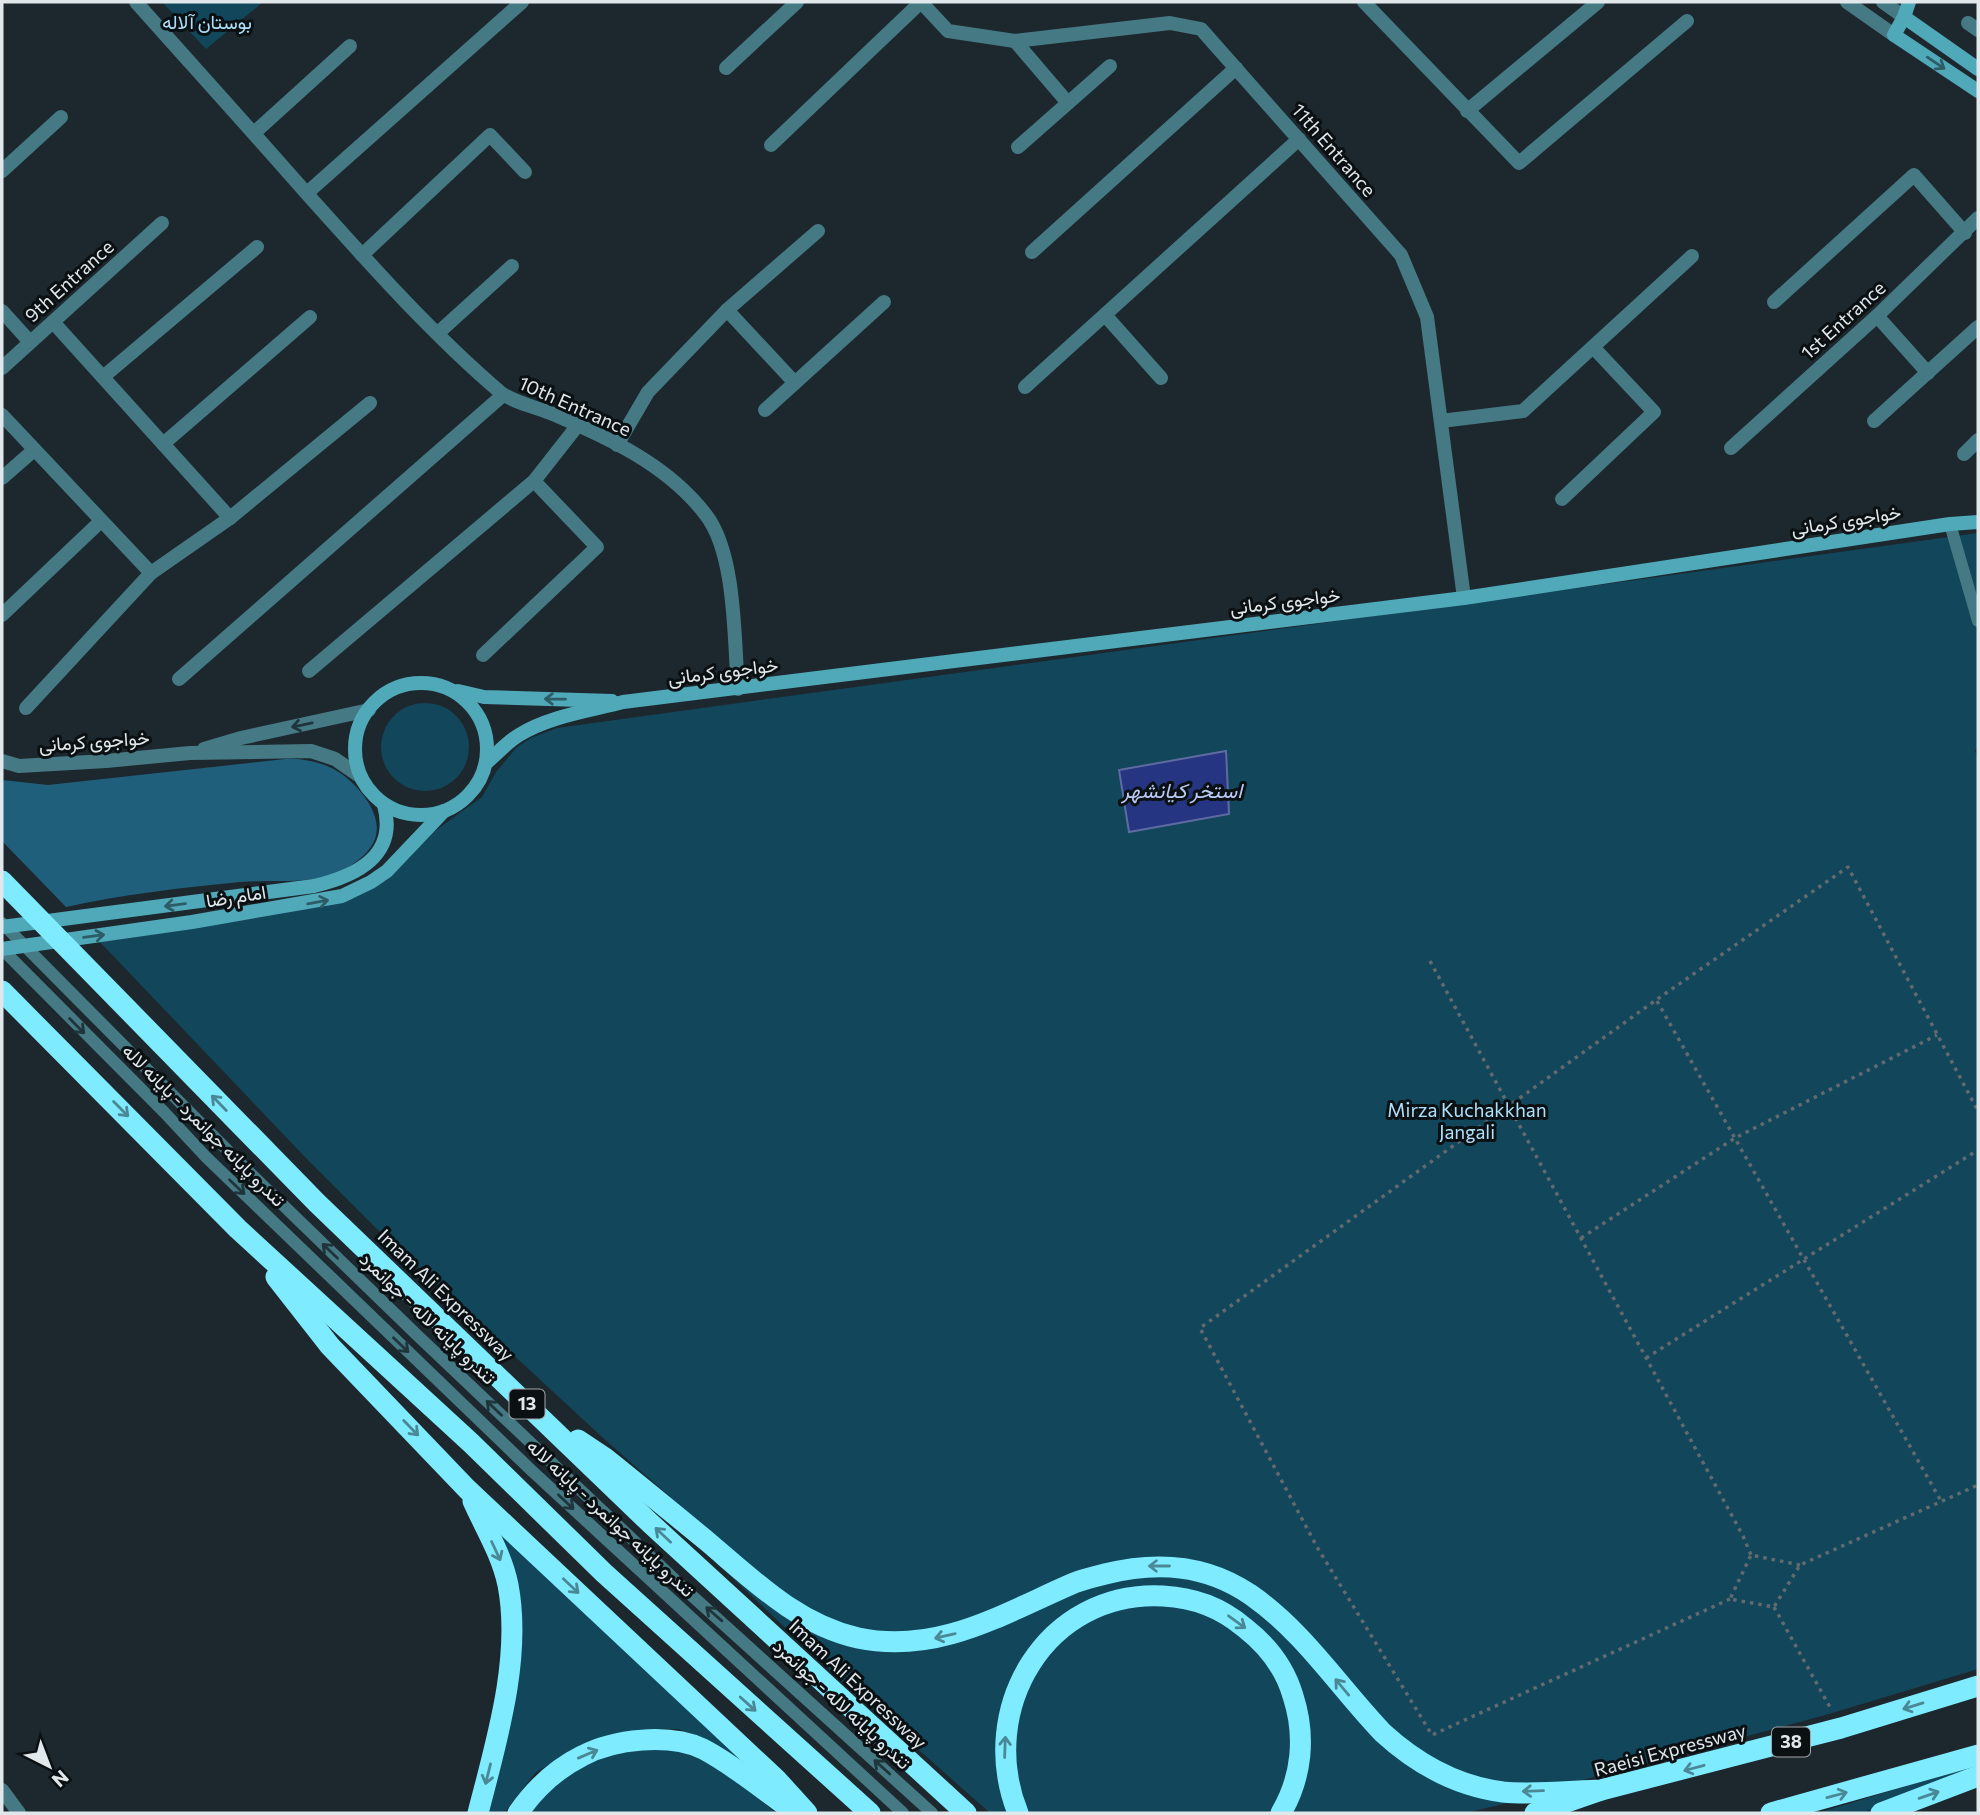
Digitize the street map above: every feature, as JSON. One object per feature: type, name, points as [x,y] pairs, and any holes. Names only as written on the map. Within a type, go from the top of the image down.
[{"type":"highway","name":"Imam Ali Expressway","points":[[2,881],[317,1203],[696,1566],[966,1813]]},
{"type":"highway","points":[[2,991],[238,1229],[471,1443],[604,1573],[870,1813]]},
{"type":"highway","points":[[238,1229],[330,1346],[467,1489],[777,1780],[807,1813]]},
{"type":"highway","points":[[539,1416],[605,1458],[772,1596],[806,1619],[835,1632],[881,1642],[939,1638],[993,1620],[1077,1582],[1141,1567],[1159,1565],[1186,1568],[1231,1583],[1275,1614],[1300,1638],[1383,1733],[1439,1774],[1462,1783],[1504,1792],[1601,1790]]},
{"type":"highway","points":[[467,1489],[502,1562],[511,1608],[506,1690],[478,1813]]},
{"type":"highway","points":[[1018,1813],[1008,1787],[1004,1751],[1010,1708],[1024,1672],[1052,1636],[1071,1621],[1096,1608],[1123,1599],[1149,1595],[1182,1597],[1212,1605],[1251,1632],[1275,1657],[1292,1693],[1301,1740],[1299,1772],[1290,1798],[1281,1813]]},
{"type":"highway","name":"Raeisi Expressway","points":[[1535,1813],[1601,1790],[1842,1728],[1978,1686]]},
{"type":"highway","points":[[518,1813],[545,1782],[583,1755],[648,1739],[679,1741],[701,1749],[797,1813]]},
{"type":"highway","points":[[1771,1813],[1978,1755]]},
{"type":"highway","points":[[1881,1813],[1978,1776]]},
{"type":"main road","points":[[1905,17],[1909,2]]},
{"type":"main road","points":[[1920,2],[1905,17],[1894,35],[1978,91]]},
{"type":"main road","points":[[1905,17],[1978,69]]},
{"type":"main road","name":"خواجوی کرمانی","points":[[623,702],[1464,598],[1978,519]]},
{"type":"main road","points":[[452,690],[466,700],[477,713],[486,737],[486,763],[479,781],[468,796],[444,811],[416,816],[384,805],[361,777],[355,759],[355,740],[361,722],[369,710],[384,694],[400,686],[435,684],[484,697],[623,702]]},
{"type":"main road","points":[[486,763],[516,736],[533,727],[623,702]]},
{"type":"main road","name":"امام رضا","points":[[2,925],[301,888],[334,881],[362,868],[384,844],[388,825],[384,805]]},
{"type":"main road","name":"امام رضا","points":[[2,949],[192,922],[342,896],[372,882],[387,871],[444,811]]},
{"type":"street","name":"10th Entrance","points":[[136,2],[362,255],[503,395],[578,425],[657,467],[684,490],[708,517],[723,548],[738,689]]},
{"type":"street","points":[[307,193],[522,2]]},
{"type":"street","points":[[726,68],[797,2]]},
{"type":"street","points":[[771,145],[921,2]]},
{"type":"street","name":"11th Entrance","points":[[921,2],[948,32],[1016,41],[1170,23],[1201,29],[1401,256],[1427,317],[1464,598]]},
{"type":"street","points":[[1364,2],[1519,163],[1686,21]]},
{"type":"street","points":[[1467,111],[1598,2]]},
{"type":"street","points":[[1847,2],[1894,35]]},
{"type":"street","points":[[1883,2],[1905,17]]},
{"type":"street","points":[[1016,41],[1068,103]]},
{"type":"street","points":[[254,133],[350,46]]},
{"type":"street","points":[[1018,147],[1110,66]]},
{"type":"street","points":[[1032,252],[1236,68]]},
{"type":"street","points":[[2,171],[61,117]]},
{"type":"street","points":[[362,255],[490,135],[525,172]]},
{"type":"street","points":[[1025,387],[1299,139]]},
{"type":"street","points":[[1774,302],[1914,175],[1965,233]]},
{"type":"street","name":"1st Entrance","points":[[1731,448],[1877,316],[1978,218]]},
{"type":"street","name":"9th Entrance","points":[[2,368],[162,223]]},
{"type":"street","points":[[617,445],[648,392],[727,310],[818,231]]},
{"type":"street","points":[[103,377],[257,247]]},
{"type":"street","points":[[1441,421],[1523,411],[1692,257]]},
{"type":"street","points":[[438,333],[512,266]]},
{"type":"street","points":[[765,410],[884,302]]},
{"type":"street","points":[[727,310],[795,383]]},
{"type":"street","points":[[2,311],[30,342]]},
{"type":"street","points":[[1105,316],[1161,378]]},
{"type":"street","points":[[1877,316],[1928,373]]},
{"type":"street","points":[[163,444],[310,317]]},
{"type":"street","points":[[53,322],[230,518]]},
{"type":"street","points":[[1874,421],[1978,327]]},
{"type":"street","points":[[1562,499],[1654,412],[1593,347]]},
{"type":"street","points":[[179,679],[503,395]]},
{"type":"street","points":[[26,708],[151,573],[230,518],[370,403]]},
{"type":"street","points":[[2,415],[151,573]]},
{"type":"street","points":[[309,671],[534,481],[578,425]]},
{"type":"street","points":[[1964,454],[1978,440]]},
{"type":"street","points":[[2,478],[34,450]]},
{"type":"street","points":[[483,655],[597,547],[534,481]]},
{"type":"street","points":[[2,615],[102,521]]},
{"type":"street","points":[[190,753],[241,738],[369,710]]},
{"type":"street","points":[[190,753],[311,751],[335,759],[361,777]]},
{"type":"street","name":"خواجوی کرمانی","points":[[2,761],[19,766],[190,753]]},
{"type":"street","points":[[2,1790],[19,1813]]},
{"type":"lane","points":[[1950,524],[1978,621]]},
{"type":"lane","name":"تندرو پایانه لاله - جوانمرد","points":[[2,925],[252,1175],[417,1335],[689,1593],[932,1813]]},
{"type":"lane","name":"تندرو پایانه جوانمرد - پایانه لاله","points":[[2,949],[206,1157],[522,1461],[695,1624],[903,1813]]},
{"type":"path","points":[[1774,1607],[1730,1599],[1432,1735],[1317,1547],[1199,1328],[1656,1000],[1848,867],[1978,1111]]},
{"type":"path","points":[[1430,961],[1743,1536],[1751,1555],[1730,1599]]},
{"type":"path","points":[[1656,1000],[1941,1501]]},
{"type":"path","points":[[1581,1238],[1735,1138],[1938,1035]]},
{"type":"path","points":[[1646,1358],[1978,1150]]},
{"type":"path","points":[[1774,1607],[1800,1565],[1978,1485]]},
{"type":"path","points":[[1751,1555],[1800,1565]]},
{"type":"path","points":[[1774,1607],[1842,1728]]},
{"type":"green space","name":"بوستان آلاله","points":[[162,2],[263,2],[206,49]]},
{"type":"green space","name":"Mirza Kuchakkhan Jangali","points":[[1978,533],[1978,749],[1975,750],[1978,761],[1978,1669],[1829,1714],[1583,1780],[1547,1784],[1492,1783],[1453,1771],[1392,1732],[1339,1672],[1193,1561],[1001,1608],[921,1633],[862,1632],[806,1611],[765,1580],[602,1437],[375,1227],[100,942],[349,899],[383,882],[429,835],[482,797],[496,772],[517,747],[531,738],[557,728]]},
{"type":"green space","points":[[425,703],[450,710],[462,722],[469,747],[462,772],[450,784],[425,791],[400,784],[388,772],[381,747],[388,722],[400,710]]},
{"type":"green space","points":[[656,1506],[844,1642],[1017,1616],[1117,1578],[1178,1575],[1232,1591],[1275,1624],[1385,1746],[1524,1799],[1466,1813],[1290,1813],[1307,1766],[1311,1746],[1310,1727],[1302,1702],[1266,1639],[1253,1622],[1224,1603],[1186,1592],[1146,1588],[1111,1593],[1012,1678],[996,1732],[997,1775],[1009,1813],[990,1813],[858,1696]]},
{"type":"green space","points":[[494,1523],[782,1794],[709,1741],[678,1729],[654,1730],[596,1739],[536,1772],[504,1813],[488,1813],[521,1627],[516,1573]]},
{"type":"green space","points":[[1157,1603],[1184,1605],[1231,1626],[1269,1665],[1289,1710],[1292,1760],[1272,1813],[1027,1813],[1011,1757],[1023,1690],[1067,1631],[1104,1613]]},
{"type":"green space","points":[[662,1747],[695,1757],[724,1772],[776,1813],[530,1813],[551,1786],[600,1755]]},
{"type":"green space","points":[[1978,1764],[1978,1767],[1862,1813],[1818,1813]]},
{"type":"shaded area","points":[[285,759],[312,761],[338,771],[356,787],[371,808],[377,828],[376,837],[365,854],[345,869],[307,880],[240,882],[131,895],[66,907],[2,841],[2,780],[48,785]]},
{"type":"water","name":"استخر کیانشهر","points":[[1226,751],[1229,814],[1129,832],[1119,770]]}]
